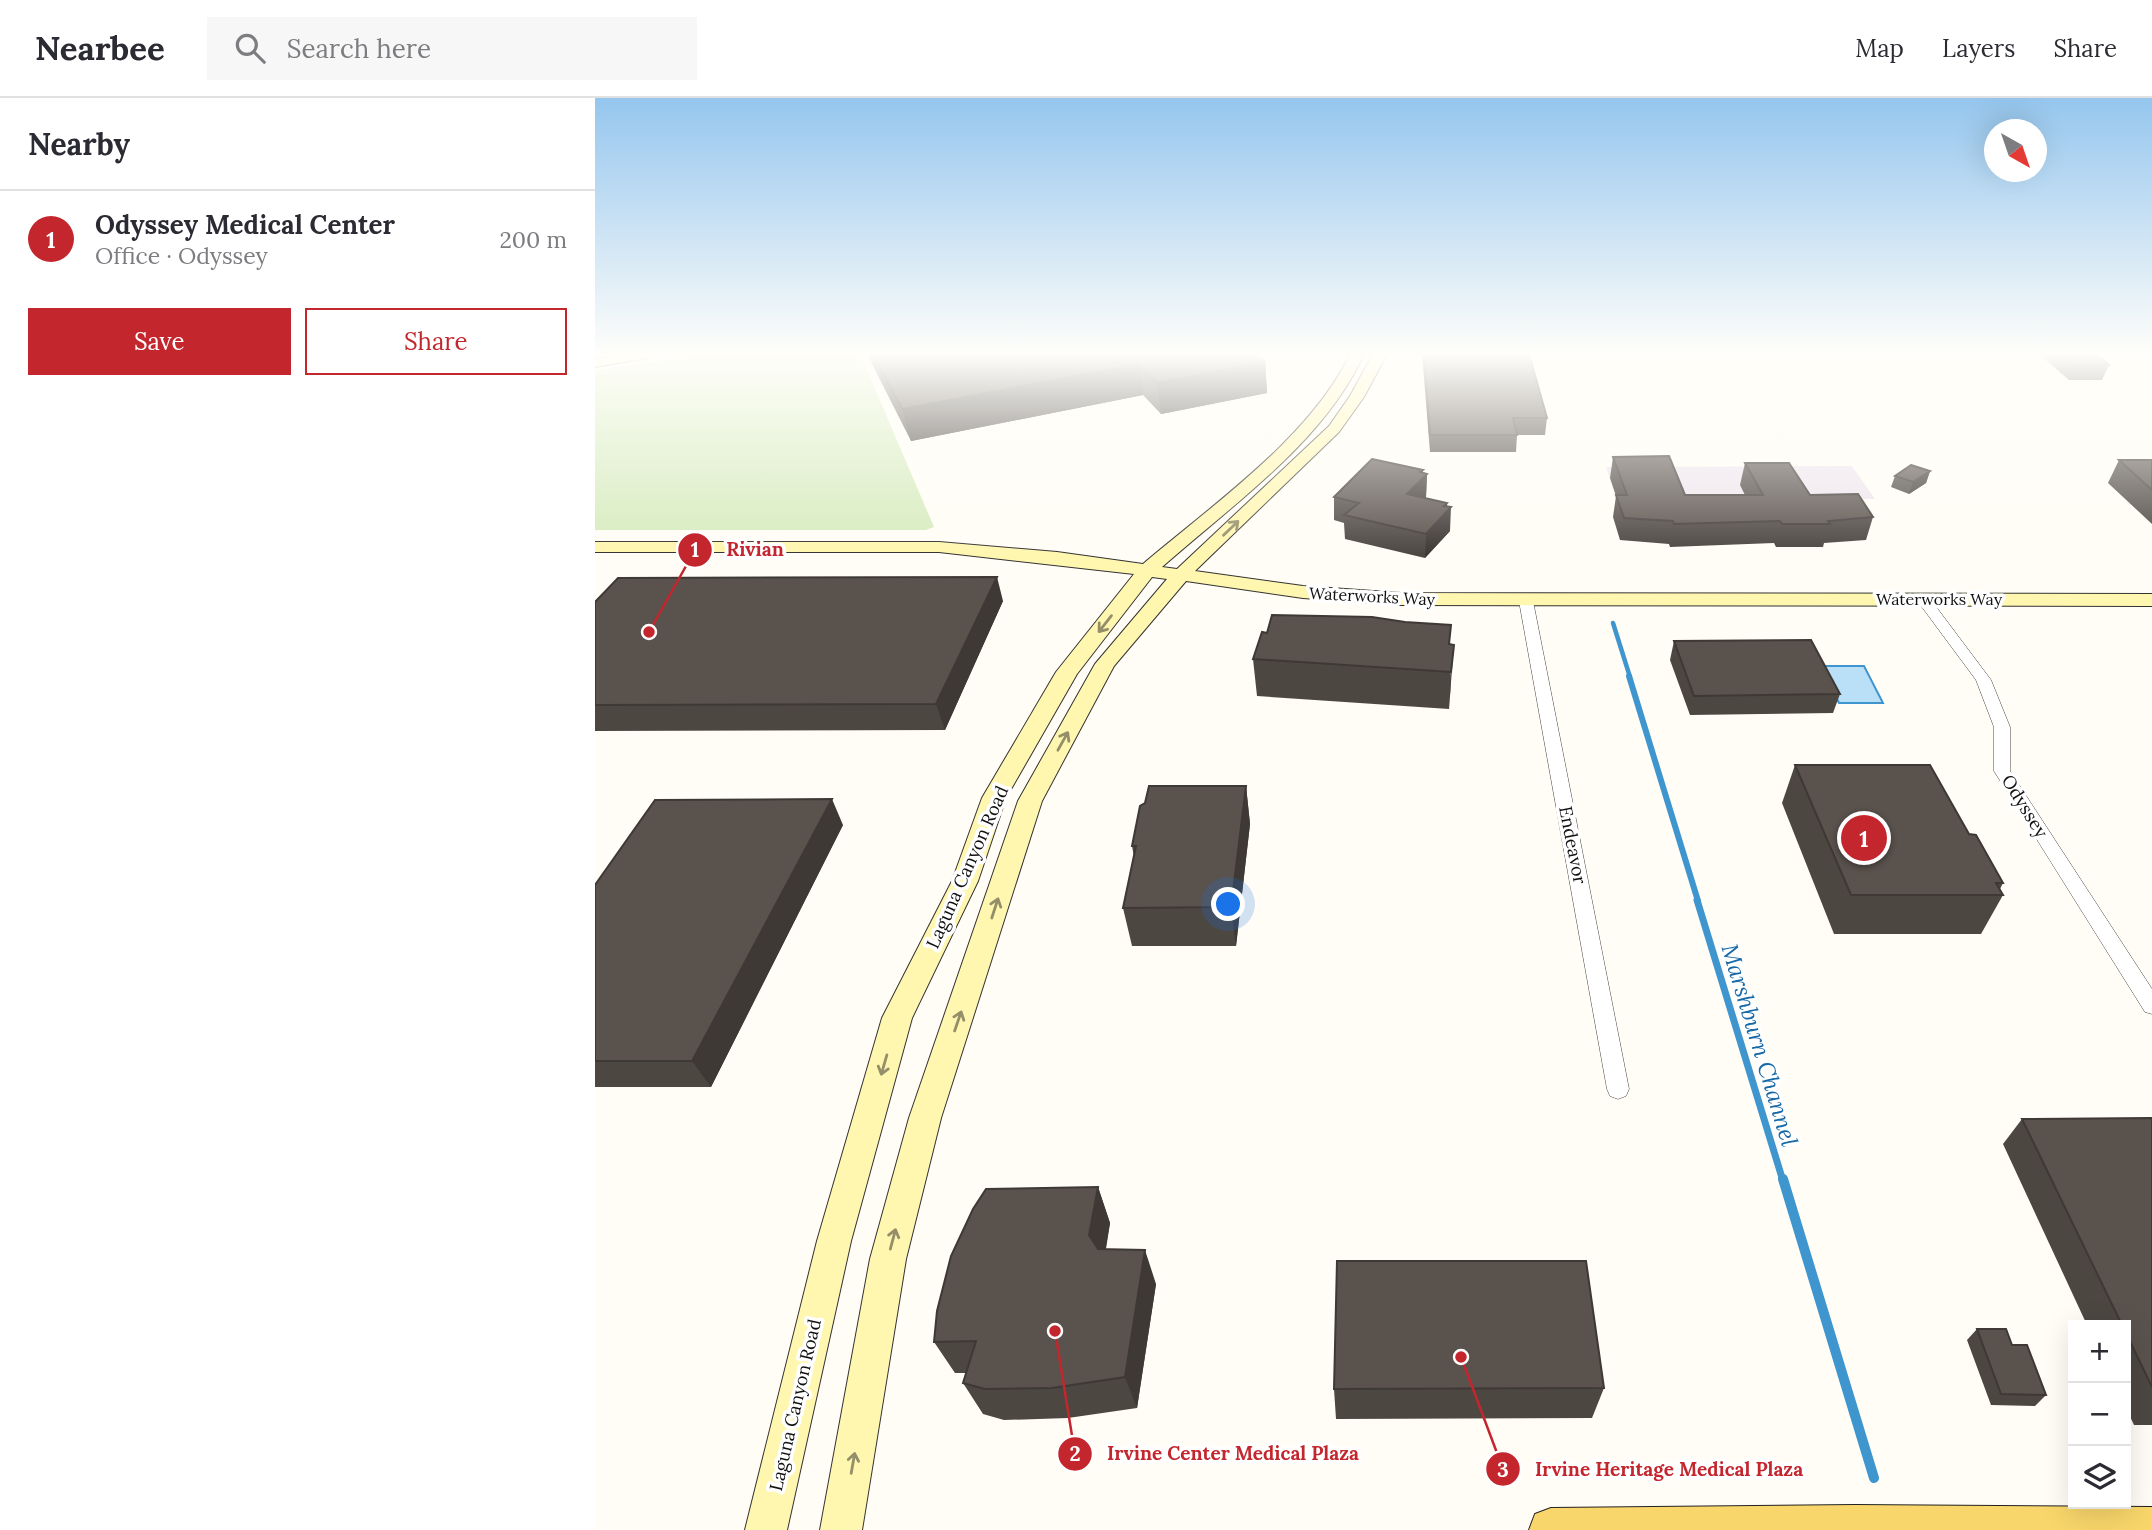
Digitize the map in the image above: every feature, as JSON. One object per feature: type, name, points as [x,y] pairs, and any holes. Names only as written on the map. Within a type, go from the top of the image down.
[{"type":"main road","name":"Laguna Canyon Road","points":[[766,1530],[834,1241],[897,1018],[965,881],[994,798],[1067,672],[1297,440],[1313,421]]},
{"type":"main road","name":"Laguna Canyon Road","points":[[841,1530],[888,1259],[898,1220],[925,1118],[1030,800],[1105,664],[1164,573],[1334,429],[1340,421]]},
{"type":"main road","name":"Waterworks Way","points":[[595,547],[939,547],[1057,558],[1330,594],[1401,599],[2152,600]]},
{"type":"main road","points":[[1551,1530],[1855,1527],[2152,1529]]},
{"type":"street","name":"Odyssey","points":[[1923,599],[1983,680],[2002,727],[2002,771],[2152,1006]]},
{"type":"street","name":"Endeavor","points":[[1526,601],[1618,1089]]},
{"type":"shaded area","points":[[1852,466],[1875,499],[1617,500],[1606,467]]},
{"type":"green space","points":[[595,421],[889,421],[934,527],[926,530],[595,530]]},
{"type":"water","points":[[1821,666],[1864,666],[1883,703],[1839,703]]},
{"type":"building","points":[[1429,421],[1514,421],[1517,435],[1430,435]]},
{"type":"building","points":[[1669,456],[1685,495],[1763,495],[1745,463],[1789,463],[1810,495],[1858,494],[1873,517],[1828,521],[1830,524],[1782,524],[1780,521],[1674,524],[1673,521],[1624,518],[1616,495],[1627,495],[1613,457]]},
{"type":"building","points":[[1372,459],[1423,470],[1420,472],[1427,474],[1407,494],[1447,503],[1444,506],[1451,507],[1426,534],[1344,515],[1359,503],[1334,497]]},
{"type":"building","points":[[2119,460],[2152,460],[2152,490]]},
{"type":"building","points":[[1911,465],[1930,471],[1913,482],[1895,476]]},
{"type":"building","points":[[997,577],[936,704],[595,705],[595,602],[618,578]]},
{"type":"building","points":[[1272,615],[1372,617],[1451,625],[1449,644],[1454,645],[1451,672],[1253,659],[1262,632],[1267,633]]},
{"type":"building","points":[[1811,640],[1840,694],[1694,696],[1674,641]]},
{"type":"building","points":[[1795,765],[1930,765],[1969,834],[1976,835],[2003,883],[1996,883],[2003,895],[1851,895]]},
{"type":"building","points":[[1149,786],[1246,786],[1231,907],[1123,908],[1136,846],[1132,846],[1140,806],[1145,803]]},
{"type":"building","points":[[832,799],[692,1061],[595,1061],[595,885],[655,800]]},
{"type":"building","points":[[2152,1118],[2152,1387],[2131,1343],[2131,1320],[2120,1320],[2022,1119]]},
{"type":"building","points":[[1098,1187],[1089,1235],[1098,1249],[1145,1250],[1125,1377],[1052,1388],[985,1389],[963,1383],[976,1341],[934,1342],[937,1311],[951,1256],[973,1209],[986,1189]]},
{"type":"building","points":[[1337,1261],[1586,1261],[1604,1388],[1334,1389]]},
{"type":"building","points":[[1977,1329],[2006,1329],[2012,1345],[2027,1345],[2046,1395],[2001,1394]]},
{"type":"waterway","name":"Marshburn Channel","points":[[1613,623],[1630,677]]},
{"type":"waterway","name":"Marshburn Channel","points":[[1629,676],[1698,901]]},
{"type":"waterway","name":"Marshburn Channel","points":[[1697,900],[1783,1181]]},
{"type":"waterway","name":"Marshburn Channel","points":[[1783,1179],[1874,1478]]},
{"type":"place","name":"Rivian","points":[[649,632]]},
{"type":"place","name":"Odyssey Medical Center","points":[[1864,838]]},
{"type":"place","name":"Irvine Center Medical Plaza","points":[[1055,1331]]},
{"type":"place","name":"Irvine Heritage Medical Plaza","points":[[1461,1357]]}]
